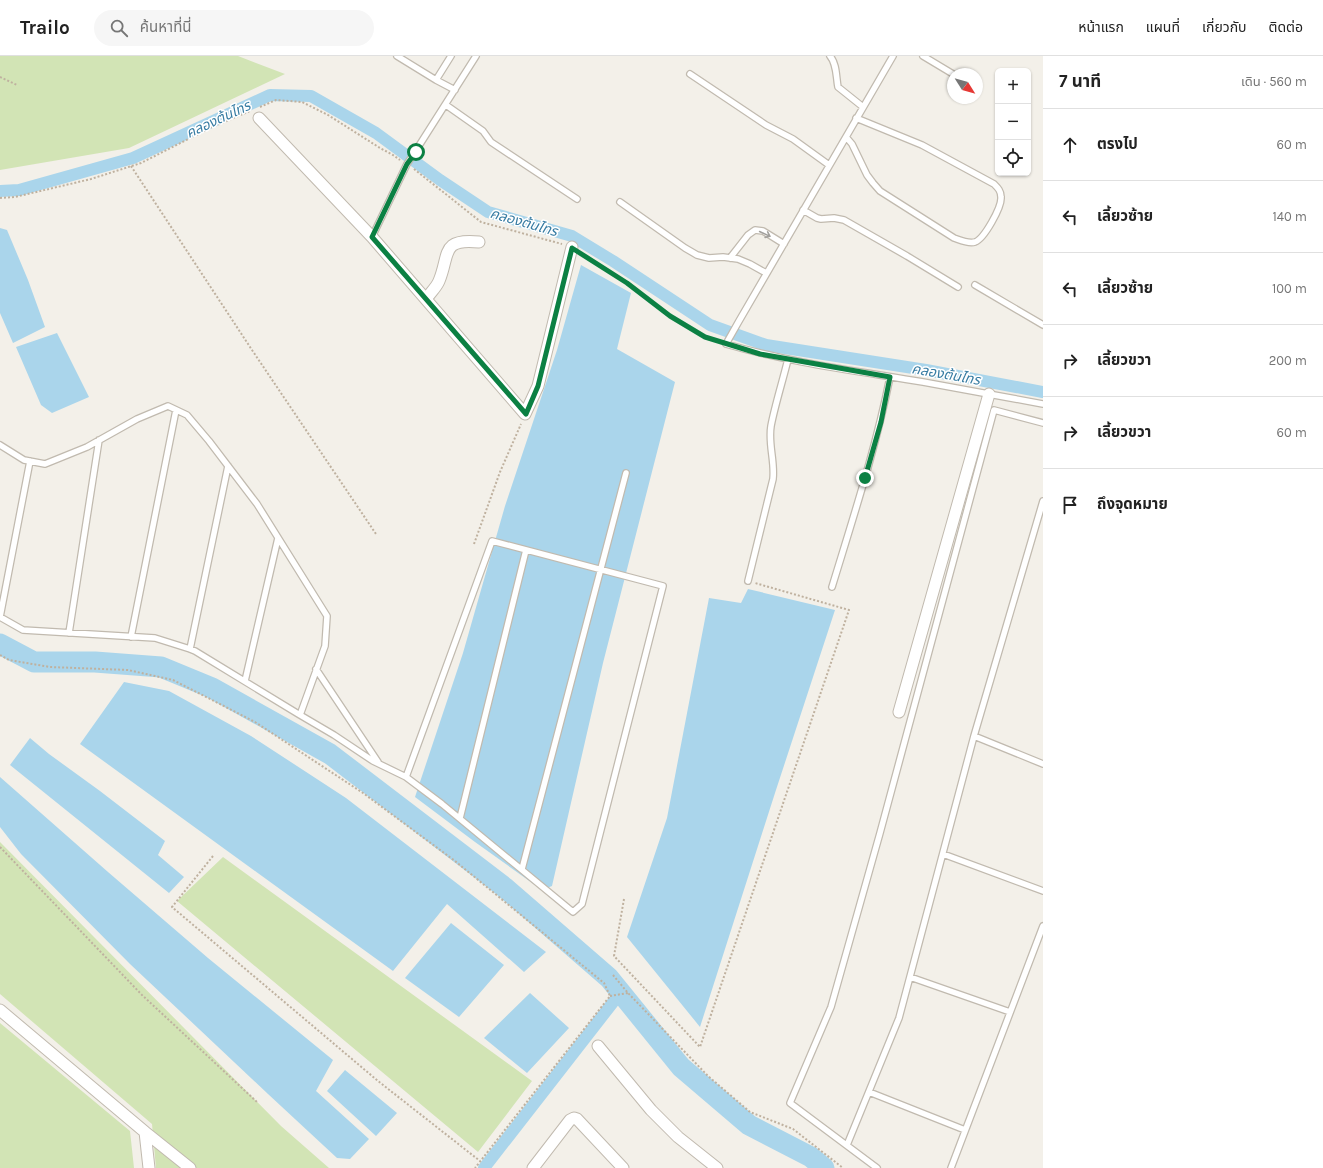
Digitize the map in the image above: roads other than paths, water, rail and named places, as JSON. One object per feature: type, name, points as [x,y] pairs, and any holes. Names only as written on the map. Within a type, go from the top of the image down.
[{"type":"street","points":[[259,118],[372,237],[526,414],[538,386],[572,248]]},
{"type":"street","points":[[426,299],[438,282],[447,252],[450,248],[453,245],[464,241],[479,242]]},
{"type":"street","points":[[899,712],[989,394]]},
{"type":"street","points":[[0,1010],[190,1168]]},
{"type":"street","points":[[598,1046],[651,1110],[678,1137],[718,1168]]},
{"type":"street","points":[[533,1168],[570,1120],[574,1118],[577,1119],[623,1168]]},
{"type":"street","points":[[145,1132],[149,1168]]},
{"type":"lane","points":[[396,56],[455,90]]},
{"type":"lane","points":[[436,80],[452,56]]},
{"type":"lane","points":[[372,237],[408,162],[416,152],[476,56]]},
{"type":"lane","points":[[830,56],[834,61],[838,87],[863,107]]},
{"type":"lane","points":[[893,56],[726,344],[760,354],[1043,404]]},
{"type":"lane","points":[[922,56],[947,71]]},
{"type":"lane","points":[[690,74],[766,125],[793,139],[829,165]]},
{"type":"lane","points":[[446,105],[483,131],[491,142],[578,199]]},
{"type":"lane","points":[[846,137],[852,144],[873,184],[887,196],[954,238],[973,243],[979,240],[987,230],[999,208],[1001,198],[1000,190],[994,184],[922,145],[856,118]]},
{"type":"lane","points":[[620,202],[685,248],[698,255],[709,258],[723,257],[738,259],[750,264],[766,274]]},
{"type":"lane","points":[[804,210],[817,218],[834,218],[844,220],[958,287]]},
{"type":"lane","points":[[730,258],[748,235],[755,230],[763,232],[784,244]]},
{"type":"lane","points":[[975,285],[1043,325]]},
{"type":"lane","points":[[748,581],[773,479],[774,469],[771,450],[771,426],[788,359]]},
{"type":"lane","points":[[832,587],[881,422],[890,377]]},
{"type":"lane","points":[[0,445],[24,460],[46,464],[87,447],[137,419],[168,406],[187,415],[257,504],[327,616],[324,646],[300,715]]},
{"type":"lane","points":[[131,637],[176,410]]},
{"type":"lane","points":[[877,1168],[790,1103],[831,1007],[880,833],[994,410],[1043,423]]},
{"type":"lane","points":[[69,633],[99,440]]},
{"type":"lane","points":[[30,461],[0,617],[24,630],[155,638],[195,651],[334,734],[379,764],[406,777],[460,818],[573,912],[582,904],[663,586],[492,541],[406,777]]},
{"type":"lane","points":[[190,649],[228,466]]},
{"type":"lane","points":[[522,869],[626,473]]},
{"type":"lane","points":[[847,1145],[899,1018],[974,736],[1043,501]]},
{"type":"lane","points":[[244,681],[278,538]]},
{"type":"lane","points":[[460,818],[526,550]]},
{"type":"lane","points":[[316,669],[379,764]]},
{"type":"lane","points":[[974,736],[1043,764]]},
{"type":"lane","points":[[942,854],[1043,891]]},
{"type":"lane","points":[[951,1168],[1043,926]]},
{"type":"lane","points":[[910,977],[1010,1012]]},
{"type":"lane","points":[[869,1092],[965,1130]]},
{"type":"water","points":[[0,228],[7,230],[28,280],[45,327],[13,343],[0,313]]},
{"type":"water","points":[[581,265],[631,293],[617,349],[675,382],[603,663],[552,886],[542,890],[415,797],[463,653],[505,506],[557,350]]},
{"type":"water","points":[[57,333],[89,397],[52,413],[41,405],[16,347]]},
{"type":"water","points":[[748,589],[835,610],[700,1027],[627,937],[667,818],[709,598],[741,603]]},
{"type":"water","points":[[124,682],[169,691],[251,736],[346,798],[546,952],[524,972],[447,904],[393,971],[80,744]]},
{"type":"water","points":[[30,738],[165,841],[158,855],[184,877],[169,893],[10,765]]},
{"type":"water","points":[[0,777],[208,958],[333,1060],[316,1091],[369,1139],[350,1159],[337,1158],[130,964],[21,854],[0,827]]},
{"type":"water","points":[[451,923],[504,965],[459,1017],[405,978]]},
{"type":"water","points":[[530,993],[569,1028],[527,1073],[484,1038]]},
{"type":"water","points":[[345,1070],[397,1113],[376,1136],[327,1091]]},
{"type":"waterway","name":"คลองต้นไทร","points":[[0,191],[19,190],[133,158],[270,95],[311,96],[376,133],[440,180],[488,212],[572,236],[613,261],[710,325],[766,345],[926,370],[1043,392]]},
{"type":"waterway","points":[[0,644],[34,662],[95,662],[161,667],[212,688],[330,754],[504,887],[609,978],[681,1067],[749,1125],[811,1157],[824,1168]]},
{"type":"waterway","points":[[484,1168],[621,992]]}]
